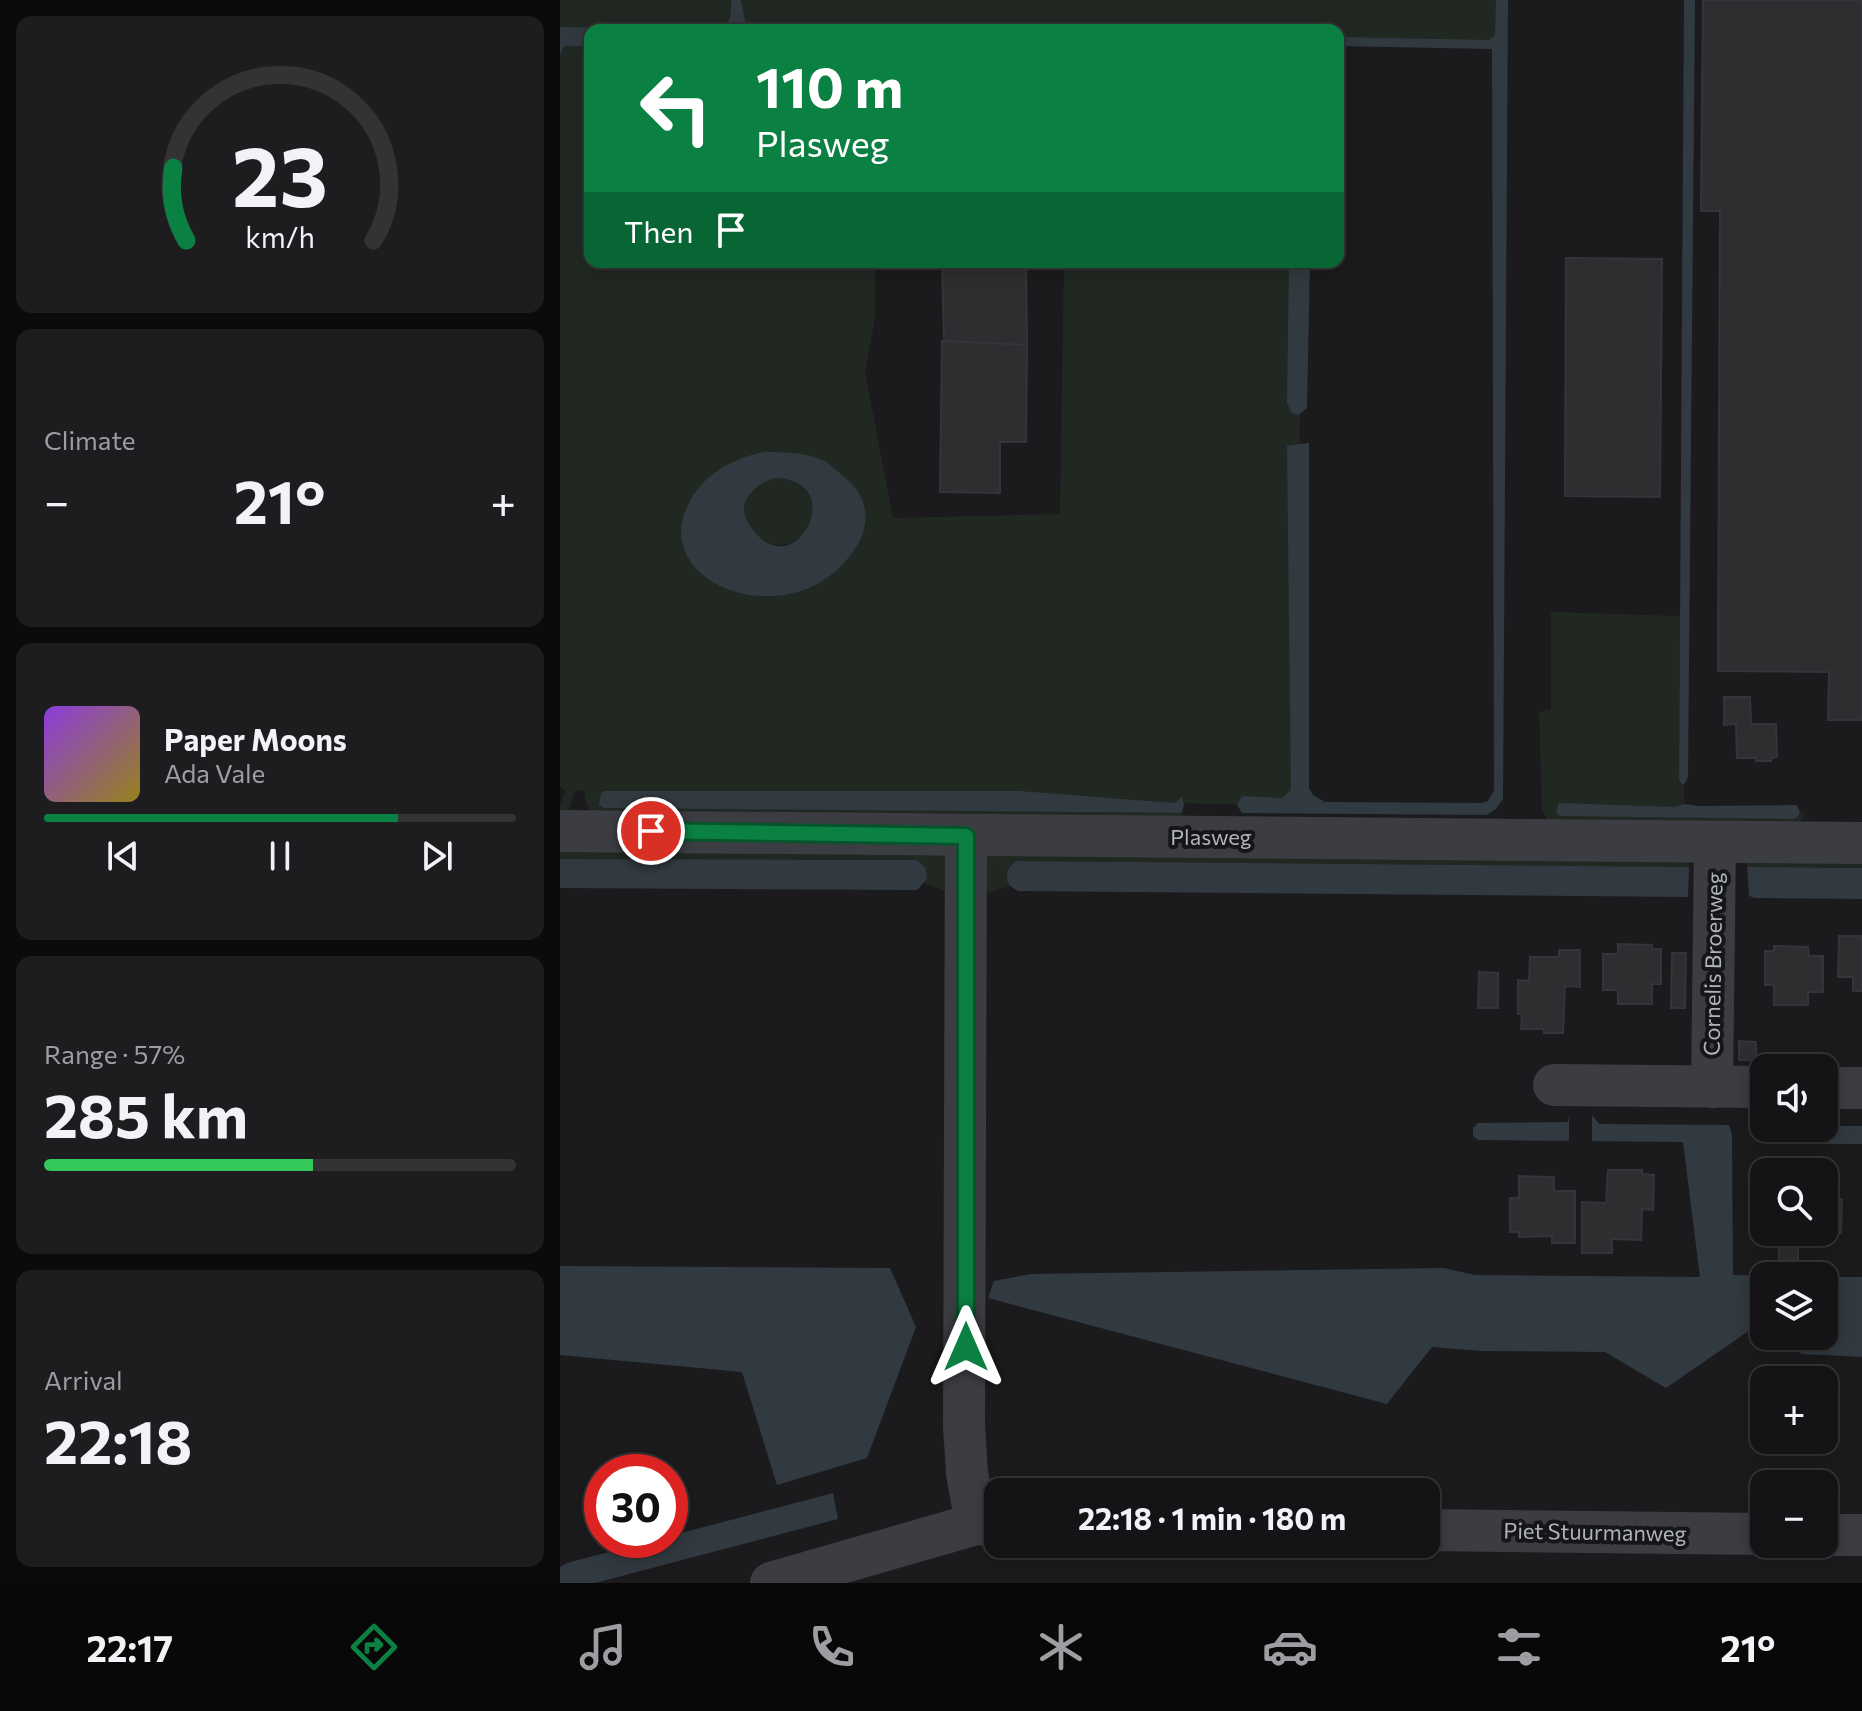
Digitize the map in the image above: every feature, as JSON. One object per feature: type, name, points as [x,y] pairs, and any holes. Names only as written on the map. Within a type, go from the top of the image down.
[{"type":"street","name":"Plasweg","points":[[560,831],[1862,843]]},
{"type":"street","points":[[966,836],[964,1426],[967,1473],[984,1516]]},
{"type":"street","name":"Cornelis Broerweg","points":[[1712,1087],[1715,842]]},
{"type":"street","name":"Cornelis Broerweg","points":[[1554,1085],[1750,1087]]},
{"type":"street","points":[[1838,1088],[1862,1088]]},
{"type":"street","points":[[771,1583],[984,1525]]},
{"type":"street","name":"Piet Stuurmanweg","points":[[1440,1530],[1750,1534]]},
{"type":"street","points":[[1838,1535],[1862,1535]]},
{"type":"shaded area","points":[[560,0],[731,0],[732,7],[727,24],[584,24],[584,27],[560,27]]},
{"type":"shaded area","points":[[731,0],[741,0],[746,24],[726,24]]},
{"type":"shaded area","points":[[741,0],[1499,0],[1499,44],[1344,42],[1344,24],[746,24]]},
{"type":"shaded area","points":[[1496,0],[1508,0],[1503,799],[1495,810],[1486,815],[1242,813],[1237,805],[1242,796],[1282,798],[1291,790],[1287,446],[1309,443],[1309,788],[1313,795],[1325,802],[1482,803],[1488,801],[1494,790],[1492,49],[1344,46],[1344,37],[1489,40],[1495,35]]},
{"type":"shaded area","points":[[1684,0],[1695,0],[1688,777],[1684,785],[1679,778]]},
{"type":"shaded area","points":[[560,27],[584,27],[584,46],[564,46],[560,56]]},
{"type":"shaded area","points":[[564,46],[584,46],[584,268],[875,268],[875,318],[865,372],[893,518],[1060,514],[1064,268],[1300,268],[1299,806],[1175,803],[1021,791],[606,791],[601,807],[1182,813],[1180,826],[591,813],[585,791],[575,790],[570,808],[560,818],[565,791],[560,786],[560,56]],"holes":[[[790,452],[851,555],[681,538]]]},
{"type":"shaded area","points":[[1289,268],[1310,268],[1307,408],[1299,415],[1292,413],[1287,403]]},
{"type":"shaded area","points":[[787,452],[817,458],[843,476],[861,497],[866,519],[859,542],[843,564],[815,585],[783,595],[750,595],[721,586],[698,570],[684,548],[682,521],[697,490],[719,470],[755,454]],"holes":[[[775,478],[798,483],[810,496],[812,512],[807,528],[797,540],[782,546],[766,542],[745,516],[749,495],[761,484]]]},
{"type":"shaded area","points":[[779,477],[803,487],[813,511],[803,535],[779,545],[755,535],[745,511],[755,487]]},
{"type":"shaded area","points":[[1551,612],[1680,616],[1679,778],[1684,785],[1684,804],[1558,815],[1793,819],[1800,812],[1805,813],[1798,826],[1547,820],[1542,809],[1539,712],[1551,709]]},
{"type":"shaded area","points":[[1021,791],[1175,803],[1182,797],[1184,804],[1182,813],[604,808],[599,805],[601,793]]},
{"type":"shaded area","points":[[1559,803],[1674,807],[1684,804],[1797,805],[1800,812],[1793,819],[1562,816],[1556,811]]},
{"type":"shaded area","points":[[560,844],[944,849],[953,893],[925,884],[927,871],[917,860],[560,859]]},
{"type":"shaded area","points":[[988,853],[1689,854],[1689,867],[1017,861],[1008,872],[1010,886],[982,895],[982,860]]},
{"type":"shaded area","points":[[1747,854],[1862,855],[1862,868],[1747,867]]},
{"type":"shaded area","points":[[560,859],[917,860],[926,869],[927,879],[917,890],[560,888]]},
{"type":"shaded area","points":[[1017,861],[1689,867],[1688,897],[1018,891],[1010,886],[1007,875],[1009,868]]},
{"type":"shaded area","points":[[1747,867],[1862,868],[1862,899],[1755,898],[1749,896]]},
{"type":"shaded area","points":[[1569,1115],[1592,1115],[1599,1124],[1729,1125],[1732,1135],[1733,1275],[1750,1275],[1750,1330],[1666,1388],[1605,1352],[1482,1351],[1432,1347],[1387,1404],[988,1298],[994,1281],[1031,1274],[1444,1268],[1475,1275],[1700,1277],[1683,1142],[1478,1140],[1473,1136],[1473,1128],[1478,1123],[1568,1122]]},
{"type":"shaded area","points":[[1838,1126],[1862,1126],[1862,1144],[1812,1144],[1838,1142]]},
{"type":"shaded area","points":[[560,1266],[890,1268],[916,1327],[867,1458],[777,1485],[742,1372],[560,1355]]},
{"type":"shaded area","points":[[1838,1277],[1862,1277],[1862,1357],[1802,1354],[1795,1350],[1838,1350]]},
{"type":"shaded area","points":[[833,1493],[838,1519],[595,1583],[560,1583],[560,1567],[586,1558],[688,1558],[688,1531]]},
{"type":"pier","points":[[1569,1112],[1592,1112],[1592,1145],[1569,1146]]},
{"type":"building","points":[[1703,0],[1862,0],[1862,720],[1828,720],[1829,672],[1718,671],[1720,211],[1701,211]]},
{"type":"building","points":[[1566,258],[1662,259],[1660,497],[1565,496]]},
{"type":"building","points":[[942,268],[1026,268],[1027,345],[944,341]]},
{"type":"building","points":[[942,341],[1027,345],[1026,442],[1000,442],[1000,493],[940,492]]},
{"type":"building","points":[[1724,697],[1750,697],[1751,724],[1776,724],[1777,757],[1771,758],[1771,761],[1737,758],[1736,724],[1724,725]]},
{"type":"building","points":[[1839,936],[1862,936],[1862,991],[1853,991],[1853,977],[1838,977]]},
{"type":"building","points":[[1618,944],[1652,945],[1652,949],[1661,949],[1661,984],[1652,984],[1652,1004],[1618,1004],[1618,990],[1603,990],[1603,954],[1618,954]]},
{"type":"building","points":[[1774,946],[1808,947],[1809,956],[1823,956],[1823,992],[1808,992],[1808,1005],[1774,1005],[1774,985],[1765,985],[1765,951],[1774,951]]},
{"type":"building","points":[[1559,950],[1580,950],[1580,987],[1565,986],[1563,1033],[1521,1029],[1518,980],[1529,981],[1530,957],[1559,957]]},
{"type":"building","points":[[1672,953],[1686,953],[1685,1008],[1671,1008]]},
{"type":"building","points":[[1479,972],[1498,973],[1498,1008],[1478,1008]]},
{"type":"building","points":[[1739,1041],[1756,1042],[1756,1054],[1750,1054],[1750,1060],[1739,1060]]},
{"type":"building","points":[[1608,1170],[1642,1170],[1642,1174],[1654,1175],[1653,1210],[1642,1209],[1641,1240],[1612,1239],[1612,1253],[1582,1253],[1582,1202],[1606,1203]]},
{"type":"building","points":[[1519,1176],[1554,1177],[1554,1191],[1575,1191],[1575,1243],[1552,1243],[1552,1236],[1519,1237],[1519,1232],[1510,1232],[1510,1198],[1519,1198]]},
{"type":"building","points":[[1838,1199],[1842,1199],[1841,1233],[1838,1233]]},
{"type":"building","points":[[1779,1246],[1798,1246],[1798,1262],[1779,1262]]},
{"type":"route","points":[[651,831],[966,836],[966,1347]]}]
